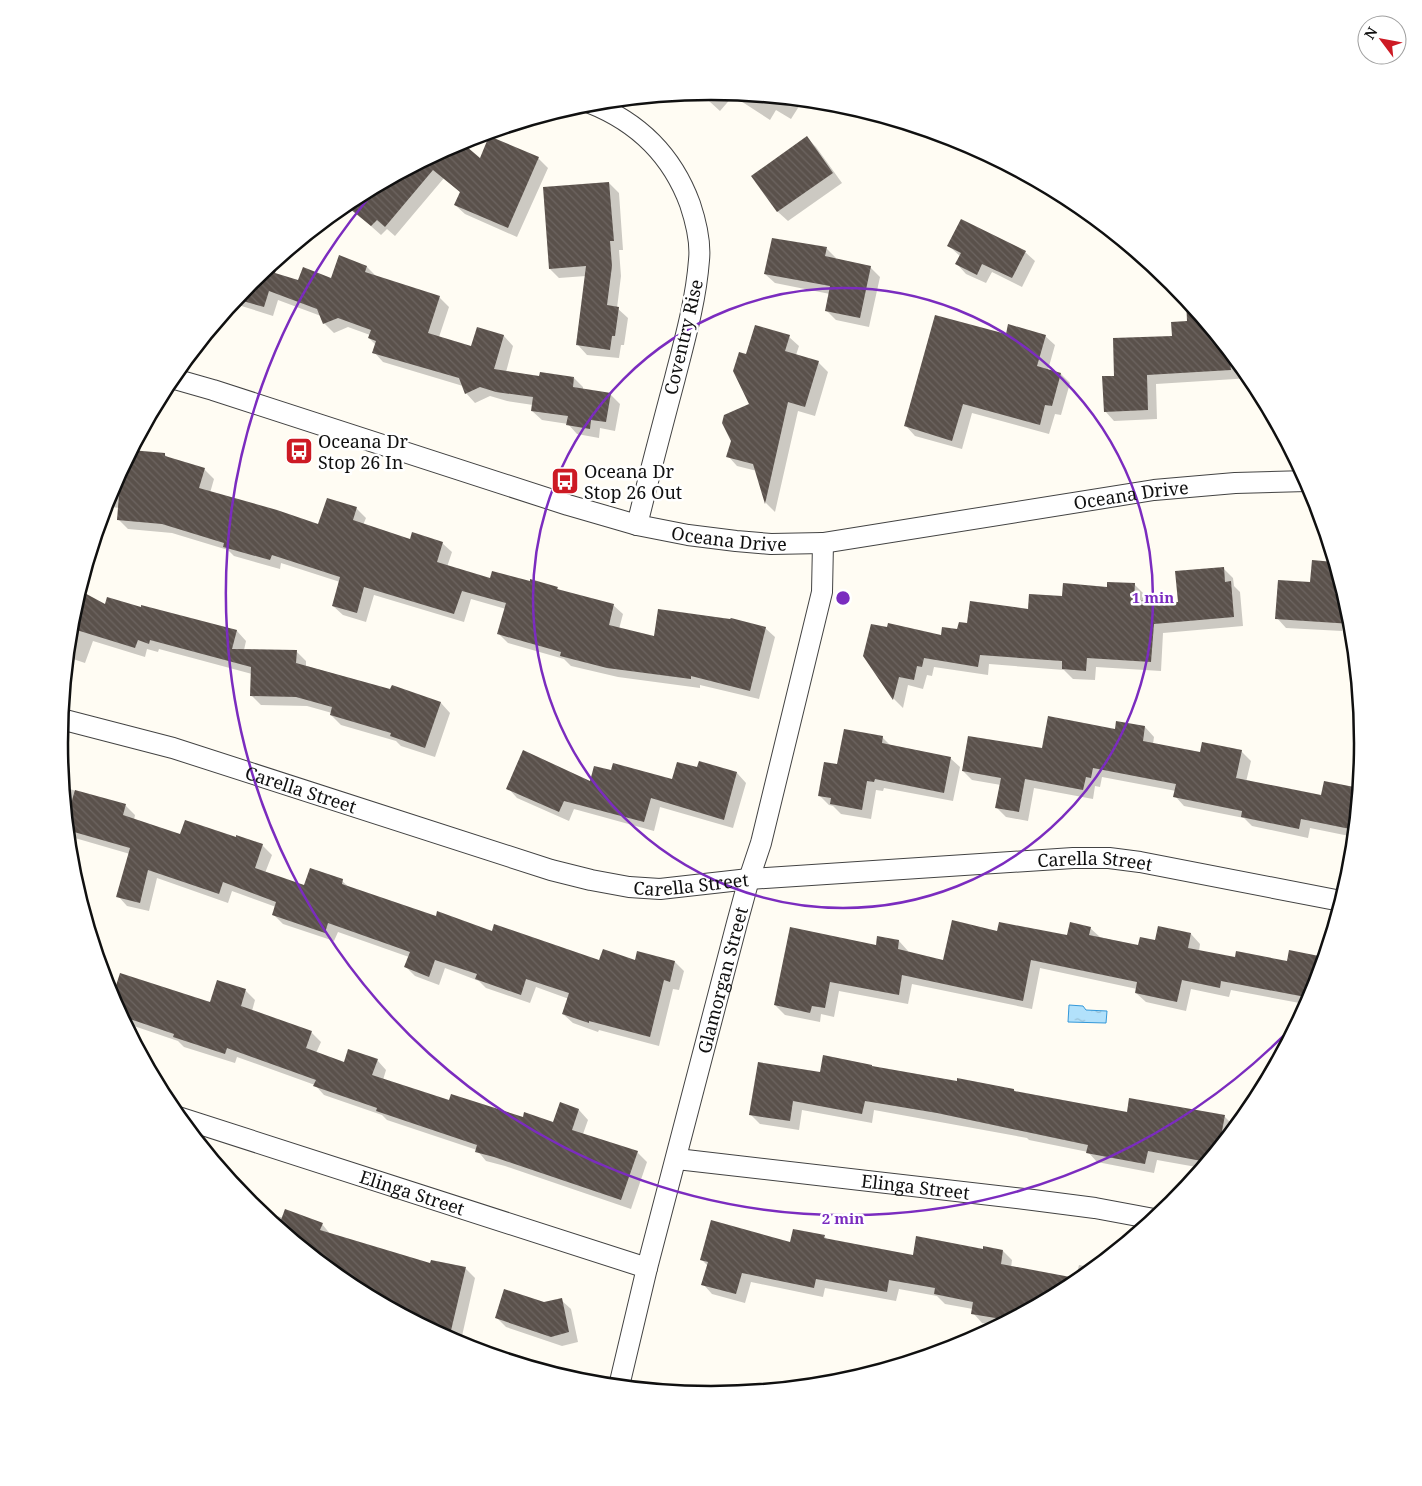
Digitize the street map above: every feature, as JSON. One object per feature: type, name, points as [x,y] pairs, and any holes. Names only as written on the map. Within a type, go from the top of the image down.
[{"type":"street","name":"Coventry Rise","points":[[604,109],[640,132],[665,156],[684,186],[697,223],[699,258],[694,302],[637,525]]},
{"type":"street","name":"Oceana Drive","points":[[179,381],[568,505],[637,525],[688,535],[736,541],[771,544],[823,543],[1154,490],[1234,483],[1299,481]]},
{"type":"street","name":"Glamorgan Street","points":[[620,1380],[647,1268],[749,879],[761,843],[822,592],[823,543]]},
{"type":"street","name":"Carella Street","points":[[69,721],[173,748],[550,870],[629,887],[660,888],[749,879],[1073,858],[1110,858],[1140,862],[1335,900]]},
{"type":"street","name":"Elinga Street","points":[[190,1121],[647,1268]]},
{"type":"street","name":"Elinga Street","points":[[676,1159],[1033,1200],[1095,1208],[1145,1217]]},
{"type":"water","points":[[1069,1005],[1083,1006],[1086,1010],[1107,1011],[1106,1023],[1068,1022]]},
{"type":"building","points":[[807,136],[833,173],[777,212],[751,176]]},
{"type":"building","points":[[493,138],[539,157],[508,228],[454,205],[460,192],[433,170],[385,227],[377,220],[371,226],[351,210],[426,166],[465,148],[467,147],[480,158],[487,140]]},
{"type":"building","points":[[609,182],[614,241],[610,241],[612,266],[607,305],[619,307],[615,336],[612,336],[610,350],[576,345],[586,266],[549,269],[543,187]]},
{"type":"building","points":[[961,219],[1026,251],[1012,278],[982,264],[977,275],[955,264],[961,253],[947,246]]},
{"type":"building","points":[[772,238],[827,247],[825,256],[871,266],[860,318],[825,311],[830,286],[764,274]]},
{"type":"building","points":[[339,255],[367,266],[365,272],[440,296],[428,333],[471,346],[477,327],[504,335],[494,369],[539,376],[540,372],[574,377],[573,387],[611,393],[606,422],[591,420],[590,429],[566,425],[568,416],[531,411],[533,397],[496,392],[480,387],[465,394],[459,378],[372,353],[376,341],[368,338],[371,330],[338,318],[323,324],[317,309],[269,291],[264,307],[244,301],[276,269],[275,273],[298,280],[303,267],[331,278]]},
{"type":"building","points":[[1187,310],[1222,351],[1230,363],[1231,370],[1147,375],[1148,410],[1104,412],[1102,376],[1114,376],[1113,338],[1172,336],[1171,322],[1187,321]]},
{"type":"building","points":[[935,315],[1006,334],[1008,324],[1046,335],[1037,366],[1061,373],[1052,406],[1045,405],[1040,425],[963,404],[952,441],[904,426]]},
{"type":"building","points":[[755,325],[790,335],[785,351],[819,361],[805,407],[788,402],[765,504],[753,464],[726,457],[731,441],[722,423],[724,415],[749,404],[733,371],[739,352],[746,354]]},
{"type":"building","points":[[138,451],[165,453],[165,456],[205,468],[199,488],[277,510],[318,524],[327,498],[357,507],[353,520],[410,539],[412,532],[443,542],[437,562],[490,578],[492,571],[530,581],[530,579],[558,587],[557,589],[614,604],[609,625],[654,636],[658,609],[731,618],[766,627],[750,691],[691,676],[691,679],[607,668],[560,656],[561,652],[497,634],[506,603],[462,591],[454,614],[364,587],[357,613],[332,606],[340,577],[272,555],[270,560],[223,547],[224,543],[162,524],[117,520],[119,490]]},
{"type":"building","points":[[1312,560],[1328,561],[1343,623],[1275,619],[1278,580],[1310,582]]},
{"type":"building","points":[[1224,567],[1225,582],[1231,581],[1234,617],[1154,624],[1151,662],[1087,658],[1086,671],[1062,669],[1062,661],[980,655],[978,667],[924,658],[922,667],[917,666],[914,680],[899,677],[893,700],[863,656],[871,624],[887,627],[888,623],[941,635],[942,627],[957,629],[959,622],[967,623],[970,601],[1028,609],[1029,594],[1062,596],[1063,583],[1107,587],[1107,582],[1135,583],[1134,600],[1178,602],[1175,571]]},
{"type":"building","points":[[85,593],[105,604],[107,597],[237,630],[232,649],[297,650],[296,663],[390,689],[392,685],[441,702],[425,748],[390,736],[391,733],[330,715],[332,707],[296,697],[250,696],[251,667],[150,640],[149,644],[138,640],[135,648],[78,630]]},
{"type":"building","points":[[1048,716],[1115,729],[1116,721],[1145,726],[1143,741],[1200,752],[1202,742],[1242,750],[1236,778],[1321,795],[1324,781],[1353,787],[1349,829],[1301,819],[1299,829],[1241,817],[1242,811],[1173,797],[1176,784],[1093,768],[1091,778],[1086,777],[1083,790],[1025,779],[1019,812],[995,808],[1001,778],[962,771],[968,736],[1042,748]]},
{"type":"building","points":[[844,729],[883,736],[882,743],[951,757],[944,793],[875,779],[874,782],[867,781],[862,810],[830,804],[831,798],[818,796],[824,762],[837,764]]},
{"type":"building","points":[[523,750],[590,781],[594,766],[611,770],[613,763],[672,779],[677,762],[697,767],[699,761],[737,772],[724,820],[651,798],[644,822],[564,801],[559,812],[506,789]]},
{"type":"building","points":[[75,790],[126,804],[123,815],[180,834],[185,820],[263,844],[255,868],[304,885],[310,868],[343,879],[342,884],[436,916],[437,911],[492,931],[494,924],[599,960],[603,949],[635,960],[637,951],[675,961],[670,982],[664,980],[650,1037],[589,1021],[589,1023],[562,1014],[569,993],[526,979],[521,995],[475,979],[477,974],[435,960],[429,977],[404,967],[410,952],[328,923],[325,933],[272,915],[276,902],[223,882],[219,894],[148,870],[140,903],[116,897],[130,848],[74,832],[71,804]]},
{"type":"building","points":[[952,920],[997,931],[999,922],[1067,935],[1070,922],[1091,927],[1089,935],[1138,945],[1140,937],[1155,940],[1158,926],[1191,933],[1188,948],[1235,957],[1236,951],[1287,961],[1289,950],[1318,956],[1303,996],[1221,981],[1220,988],[1182,980],[1177,1002],[1135,993],[1137,982],[1031,960],[1023,1001],[902,975],[899,995],[830,982],[825,1008],[812,1006],[810,1013],[774,1005],[790,927],[876,945],[877,936],[899,940],[898,949],[943,960]]},
{"type":"building","points":[[120,973],[210,1002],[217,980],[246,989],[241,1006],[312,1031],[306,1048],[344,1062],[348,1049],[378,1059],[372,1075],[449,1100],[451,1094],[523,1117],[524,1112],[553,1122],[560,1102],[579,1109],[572,1130],[638,1151],[621,1200],[475,1152],[477,1145],[376,1111],[377,1108],[313,1086],[316,1080],[227,1048],[225,1054],[173,1037],[174,1034],[130,1019],[115,987]]},
{"type":"building","points":[[823,1055],[957,1081],[957,1078],[1014,1089],[1014,1091],[1127,1112],[1129,1098],[1225,1115],[1221,1136],[1200,1161],[1148,1151],[1145,1164],[1086,1153],[1088,1145],[937,1113],[865,1101],[862,1114],[793,1101],[790,1121],[749,1115],[758,1062],[820,1072]]},
{"type":"building","points":[[285,1209],[323,1223],[320,1230],[430,1263],[431,1260],[466,1267],[451,1331],[389,1300],[353,1278],[319,1254],[281,1221]]},
{"type":"building","points":[[711,1220],[790,1242],[793,1229],[825,1235],[824,1238],[913,1255],[916,1236],[983,1249],[983,1246],[1003,1250],[1001,1264],[1070,1277],[999,1319],[971,1314],[973,1302],[934,1294],[935,1288],[889,1280],[887,1292],[816,1279],[814,1288],[742,1273],[736,1294],[701,1285],[708,1262],[700,1260]]},
{"type":"building","points":[[504,1289],[544,1302],[562,1298],[569,1332],[551,1337],[495,1318]]},
{"type":"place","name":"Oceana Dr Stop 26 In","points":[[299,451]]},
{"type":"place","name":"Oceana Dr Stop 26 Out","points":[[565,481]]}]
